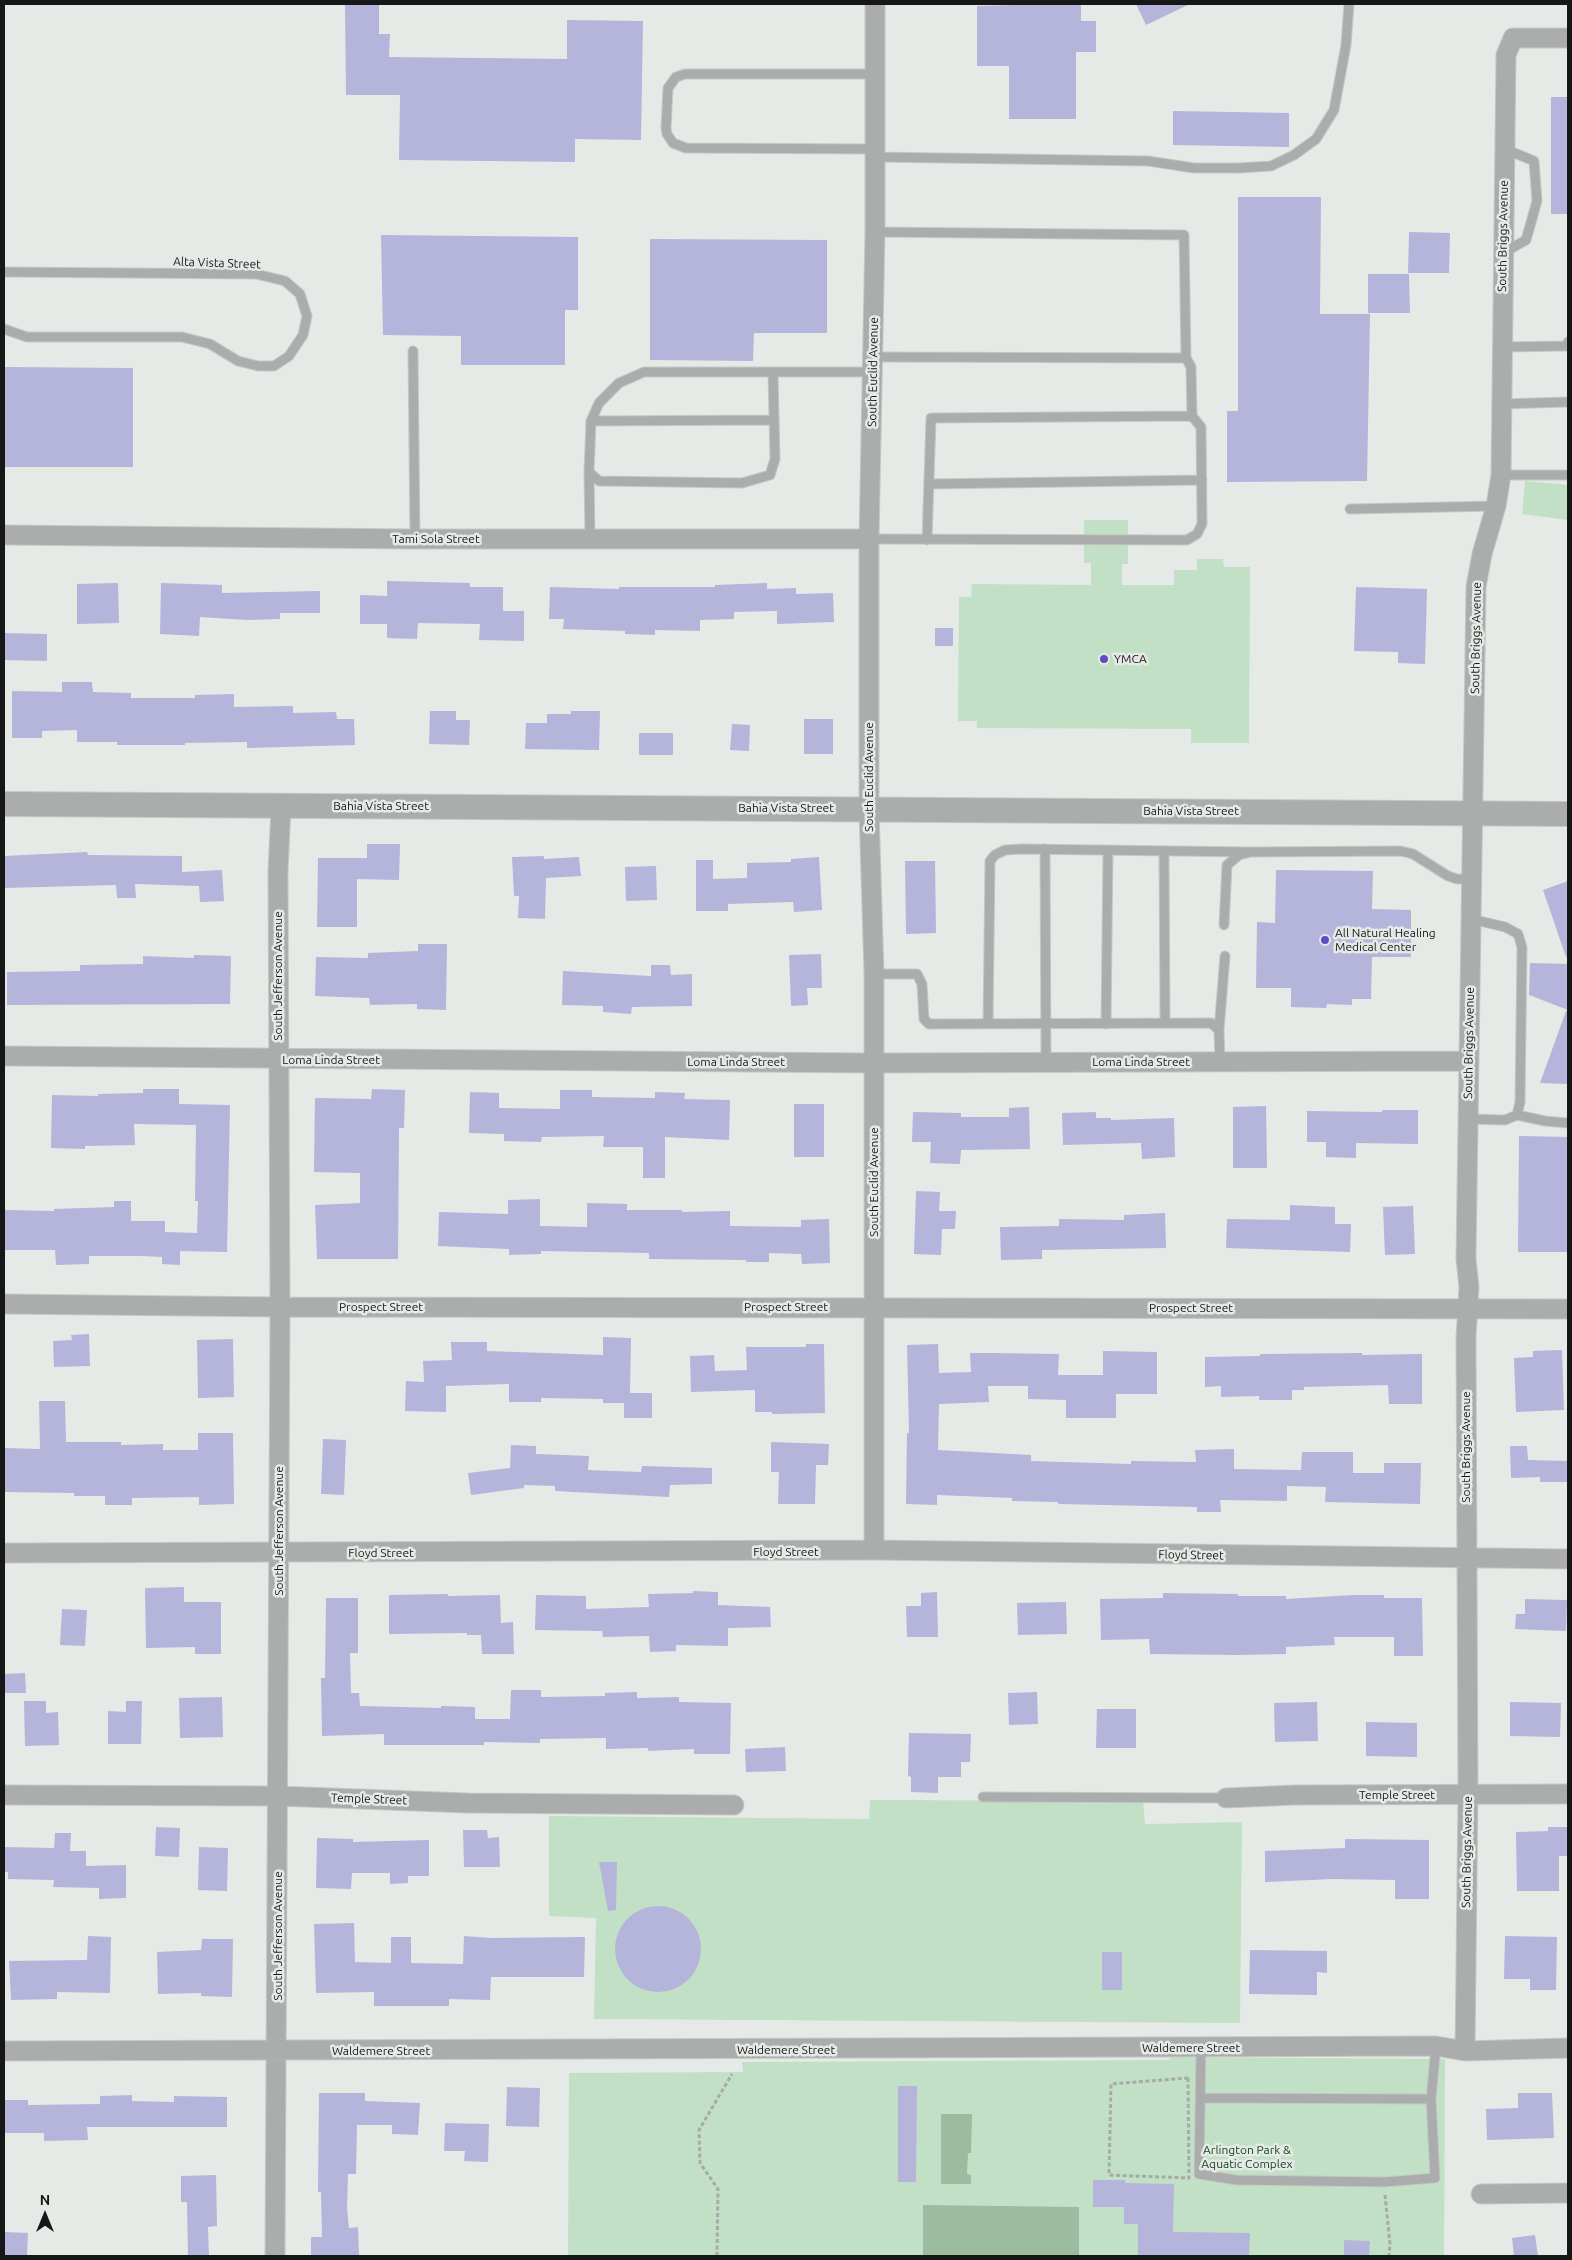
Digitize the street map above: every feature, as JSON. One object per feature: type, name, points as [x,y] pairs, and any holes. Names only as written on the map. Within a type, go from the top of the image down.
[{"type":"street","name":"South Euclid Avenue","points":[[874,1550],[874,974],[869,809],[869,539],[875,232],[874,74],[876,4]]},
{"type":"street","name":"South Briggs Avenue","points":[[1465,2051],[1468,1795],[1466,1337],[1468,1308],[1468,1060],[1474,813],[1476,587],[1482,554],[1496,506],[1501,475],[1506,55],[1513,38],[1568,38]]},
{"type":"street","name":"Tami Sola Street","points":[[4,535],[415,539],[869,539]]},
{"type":"street","name":"Bahia Vista Street","points":[[4,804],[1474,813],[1568,816]]},
{"type":"street","name":"South Jefferson Avenue","points":[[276,2256],[280,1307],[278,872],[281,806]]},
{"type":"street","name":"Loma Linda Street","points":[[4,1056],[279,1060],[874,1062],[1468,1060]]},
{"type":"street","name":"Prospect Street","points":[[4,1304],[280,1307],[874,1306],[1568,1309]]},
{"type":"street","name":"Floyd Street","points":[[4,1553],[874,1550],[1568,1559]]},
{"type":"street","name":"Temple Street","points":[[1226,1798],[1295,1795],[1568,1794]]},
{"type":"street","name":"Temple Street","points":[[4,1795],[278,1796],[468,1803],[734,1805]]},
{"type":"street","name":"Waldemere Street","points":[[4,2051],[277,2052],[1436,2046],[1465,2051],[1568,2048]]},
{"type":"street","points":[[1482,2194],[1568,2193]]},
{"type":"lane","points":[[874,74],[685,74],[676,77],[668,88],[667,134],[673,143],[686,148],[1148,161],[1194,168],[1271,166],[1294,155],[1316,139],[1334,110],[1336,92],[1343,67],[1349,4]]},
{"type":"lane","points":[[1503,254],[1526,240],[1537,202],[1534,161],[1505,149]]},
{"type":"lane","points":[[869,539],[1187,540],[1197,534],[1202,524],[1201,427],[1192,416],[1191,367],[1186,358],[1184,235],[875,232]]},
{"type":"lane","name":"Alta Vista Street","points":[[4,272],[256,274],[285,281],[300,294],[307,316],[303,335],[290,356],[274,366],[258,366],[238,360],[210,344],[182,337],[27,337],[4,330]]},
{"type":"lane","points":[[1502,347],[1566,346],[1568,342]]},
{"type":"lane","points":[[413,351],[415,539]]},
{"type":"lane","points":[[590,539],[588,472],[591,421],[599,403],[619,383],[644,372],[773,372],[873,364],[1186,358]]},
{"type":"lane","points":[[588,472],[599,481],[742,483],[770,475],[775,459],[773,372]]},
{"type":"lane","points":[[1501,404],[1568,402]]},
{"type":"lane","points":[[928,540],[931,418],[1192,416]]},
{"type":"lane","points":[[591,421],[774,420]]},
{"type":"lane","points":[[1501,475],[1568,474]]},
{"type":"lane","points":[[929,484],[1202,480]]},
{"type":"lane","points":[[1350,509],[1496,506]]},
{"type":"lane","points":[[1046,849],[1046,1062]]},
{"type":"lane","points":[[988,1024],[990,861],[1005,850],[1402,851],[1413,854],[1448,876],[1457,879],[1472,879]]},
{"type":"lane","points":[[1106,1024],[1108,850]]},
{"type":"lane","points":[[1164,851],[1165,1023]]},
{"type":"lane","points":[[1224,925],[1227,865],[1239,855],[1251,852]]},
{"type":"lane","points":[[1471,919],[1505,927],[1518,934],[1522,947],[1520,1102],[1517,1115]]},
{"type":"lane","points":[[1220,1062],[1219,1030],[1225,956]]},
{"type":"lane","points":[[874,974],[916,974],[922,984],[924,1019],[929,1024],[1211,1023],[1219,1030]]},
{"type":"lane","points":[[1468,1119],[1505,1120],[1517,1115],[1545,1122],[1568,1123]]},
{"type":"lane","points":[[982,1797],[1226,1798]]},
{"type":"lane","points":[[1201,2048],[1199,2174],[1236,2180],[1384,2182],[1435,2178],[1431,2099],[1436,2046]]},
{"type":"lane","points":[[1201,2098],[1431,2099]]},
{"type":"path","points":[[717,2256],[718,2189],[700,2163],[699,2130],[732,2074]]},
{"type":"path","points":[[1188,2078],[1189,2178],[1109,2175],[1111,2084],[1188,2078]]},
{"type":"path","points":[[1384,2182],[1390,2244],[1389,2256]]},
{"type":"green space","points":[[1525,481],[1568,485],[1568,520],[1522,514]]},
{"type":"green space","name":"YMCA","points":[[1084,520],[1128,520],[1128,564],[1122,564],[1122,585],[1174,585],[1174,570],[1197,570],[1197,559],[1223,559],[1224,567],[1250,567],[1249,743],[1191,743],[1191,729],[977,728],[977,721],[958,721],[959,597],[971,597],[972,584],[1091,585],[1091,563],[1084,563]]},
{"type":"green space","points":[[870,1800],[1143,1801],[1145,1824],[1242,1822],[1240,2023],[594,2019],[596,1918],[549,1916],[549,1816],[869,1819]]},
{"type":"green space","name":"Arlington Park & Aquatic Complex","points":[[1170,2057],[1445,2059],[1444,2256],[568,2256],[569,2073],[743,2072],[742,2062],[1169,2060]]},
{"type":"shaded area","points":[[941,2114],[972,2114],[971,2153],[968,2153],[967,2174],[971,2175],[971,2184],[941,2184]]},
{"type":"shaded area","points":[[923,2205],[1079,2207],[1079,2256],[923,2256]]},
{"type":"building","points":[[1081,4],[1081,21],[1096,21],[1096,52],[1076,52],[1076,119],[1009,119],[1009,66],[977,66],[977,6]]},
{"type":"building","points":[[1136,4],[1190,4],[1146,25]]},
{"type":"building","points":[[345,5],[379,5],[379,34],[390,34],[389,57],[567,59],[567,20],[643,21],[641,140],[575,139],[575,162],[399,160],[400,95],[346,95]]},
{"type":"building","points":[[1551,97],[1568,97],[1568,214],[1551,214]]},
{"type":"building","points":[[1173,111],[1289,113],[1289,147],[1173,145]]},
{"type":"building","points":[[1238,197],[1321,197],[1320,314],[1370,314],[1367,481],[1227,482],[1227,411],[1238,411]]},
{"type":"building","points":[[1409,232],[1450,233],[1449,273],[1408,273]]},
{"type":"building","points":[[381,235],[578,237],[578,310],[565,310],[565,365],[461,365],[461,336],[383,335]]},
{"type":"building","points":[[650,239],[827,240],[827,333],[754,333],[753,361],[650,360]]},
{"type":"building","points":[[1368,274],[1409,274],[1410,313],[1368,313]]},
{"type":"building","points":[[4,367],[133,368],[133,467],[4,467]]},
{"type":"building","points":[[387,581],[470,583],[470,587],[503,587],[503,611],[524,611],[524,641],[479,640],[480,624],[418,623],[417,639],[387,638],[387,624],[360,624],[360,595],[387,596]]},
{"type":"building","points":[[118,583],[119,623],[77,624],[77,584]]},
{"type":"building","points":[[161,583],[222,585],[222,593],[320,591],[320,613],[280,613],[280,619],[247,620],[200,617],[199,636],[160,634]]},
{"type":"building","points":[[767,583],[767,589],[796,588],[796,594],[833,593],[834,622],[777,624],[777,611],[734,612],[734,619],[700,620],[700,631],[655,630],[655,635],[625,634],[625,631],[563,629],[564,619],[549,619],[550,587],[619,589],[619,587],[715,587],[715,585]]},
{"type":"building","points":[[1356,587],[1427,589],[1425,664],[1398,663],[1398,652],[1354,651]]},
{"type":"building","points":[[935,628],[953,628],[953,646],[935,646]]},
{"type":"building","points":[[4,633],[47,634],[47,661],[4,660]]},
{"type":"building","points":[[62,682],[92,682],[93,692],[131,693],[131,698],[195,698],[195,695],[234,694],[234,707],[293,706],[293,713],[336,712],[337,719],[354,719],[355,745],[247,748],[247,742],[185,743],[185,745],[117,745],[117,742],[77,742],[77,730],[42,731],[42,738],[12,738],[12,691],[62,692]]},
{"type":"building","points":[[430,711],[456,711],[456,720],[470,720],[469,745],[429,744]]},
{"type":"building","points":[[571,711],[600,711],[599,750],[525,749],[526,723],[547,723],[547,714],[571,714]]},
{"type":"building","points":[[804,719],[833,719],[833,754],[804,754]]},
{"type":"building","points":[[732,724],[750,725],[749,751],[730,750]]},
{"type":"building","points":[[639,733],[673,733],[673,755],[639,755]]},
{"type":"building","points":[[367,844],[400,844],[399,880],[357,879],[357,927],[317,927],[318,858],[367,858]]},
{"type":"building","points":[[87,852],[88,855],[182,856],[182,872],[222,870],[224,901],[200,902],[199,886],[135,884],[136,898],[117,898],[116,885],[4,888],[4,856]]},
{"type":"building","points":[[544,856],[544,859],[579,857],[581,876],[546,878],[545,919],[518,918],[519,896],[514,896],[512,857]]},
{"type":"building","points":[[819,857],[822,910],[794,912],[793,902],[728,904],[728,911],[696,911],[696,860],[713,860],[713,879],[747,878],[747,863],[791,862],[791,859]]},
{"type":"building","points":[[905,861],[935,861],[936,933],[906,934]]},
{"type":"building","points":[[656,866],[657,900],[626,901],[625,867]]},
{"type":"building","name":"All Natural Healing Medical Center","points":[[1276,870],[1373,871],[1372,909],[1411,910],[1411,957],[1372,957],[1371,999],[1352,999],[1352,1005],[1327,1004],[1326,1008],[1291,1007],[1291,988],[1256,988],[1257,922],[1275,923]]},
{"type":"building","points":[[1568,881],[1568,956],[1566,957],[1543,890]]},
{"type":"building","points":[[418,944],[447,944],[446,1010],[417,1009],[417,1004],[370,1005],[369,998],[315,996],[316,957],[368,958],[368,953],[418,951]]},
{"type":"building","points":[[821,954],[822,988],[807,988],[808,1005],[791,1006],[789,955]]},
{"type":"building","points":[[194,955],[231,956],[230,1004],[7,1005],[7,972],[80,971],[80,965],[143,964],[143,956],[194,958]]},
{"type":"building","points":[[1530,963],[1568,964],[1568,1010],[1529,995]]},
{"type":"building","points":[[651,965],[670,965],[671,975],[692,974],[692,1006],[632,1007],[631,1014],[603,1012],[603,1006],[562,1005],[563,971],[651,976]]},
{"type":"building","points":[[1566,1011],[1568,1012],[1568,1084],[1540,1083]]},
{"type":"building","points":[[143,1089],[179,1089],[179,1104],[230,1105],[227,1252],[180,1251],[180,1265],[162,1264],[162,1257],[89,1256],[89,1264],[56,1265],[55,1250],[4,1250],[4,1210],[54,1211],[54,1209],[114,1207],[114,1201],[131,1201],[131,1221],[165,1221],[165,1232],[197,1233],[198,1201],[195,1201],[196,1125],[134,1124],[135,1145],[85,1146],[85,1149],[51,1148],[52,1095],[98,1096],[98,1094],[143,1093]]},
{"type":"building","points":[[372,1089],[405,1090],[404,1128],[399,1128],[398,1259],[317,1259],[315,1205],[360,1203],[360,1173],[314,1172],[315,1098],[371,1099]]},
{"type":"building","points":[[560,1090],[592,1090],[592,1097],[655,1098],[655,1092],[685,1093],[684,1099],[730,1100],[729,1140],[665,1137],[665,1178],[643,1178],[643,1147],[603,1147],[604,1136],[542,1137],[541,1142],[504,1141],[504,1134],[469,1133],[470,1092],[499,1093],[499,1108],[560,1109]]},
{"type":"building","points":[[794,1104],[824,1104],[824,1157],[794,1157]]},
{"type":"building","points":[[1266,1106],[1267,1168],[1233,1168],[1233,1107]]},
{"type":"building","points":[[1029,1107],[1030,1149],[961,1150],[960,1164],[930,1163],[931,1142],[912,1142],[913,1112],[961,1113],[961,1117],[1009,1117],[1009,1108]]},
{"type":"building","points":[[1382,1110],[1418,1110],[1418,1144],[1356,1143],[1356,1158],[1326,1157],[1326,1142],[1307,1142],[1307,1111],[1382,1112]]},
{"type":"building","points":[[1096,1112],[1096,1118],[1111,1118],[1111,1120],[1174,1118],[1175,1157],[1142,1159],[1141,1143],[1063,1145],[1062,1113]]},
{"type":"building","points":[[1519,1136],[1568,1137],[1568,1252],[1518,1252]]},
{"type":"building","points":[[916,1191],[940,1192],[939,1211],[956,1211],[955,1229],[942,1229],[941,1255],[914,1254]]},
{"type":"building","points":[[540,1199],[540,1226],[587,1227],[587,1203],[627,1204],[627,1210],[730,1211],[730,1226],[801,1227],[801,1220],[829,1219],[830,1263],[802,1264],[801,1254],[769,1253],[769,1262],[746,1262],[746,1260],[649,1259],[649,1253],[541,1251],[541,1254],[509,1255],[509,1249],[438,1246],[439,1212],[508,1214],[508,1200]]},
{"type":"building","points":[[1290,1205],[1335,1207],[1335,1224],[1351,1224],[1350,1252],[1226,1248],[1227,1219],[1290,1220]]},
{"type":"building","points":[[1413,1206],[1415,1254],[1385,1255],[1383,1207]]},
{"type":"building","points":[[1165,1213],[1166,1248],[1042,1250],[1042,1259],[1001,1260],[1000,1227],[1059,1226],[1059,1219],[1124,1220],[1124,1215]]},
{"type":"building","points":[[89,1334],[90,1366],[54,1367],[53,1341],[72,1340],[71,1335]]},
{"type":"building","points":[[603,1337],[631,1338],[630,1393],[652,1393],[652,1418],[624,1418],[624,1403],[603,1403],[603,1399],[541,1398],[541,1402],[509,1402],[509,1384],[446,1386],[446,1412],[405,1411],[406,1381],[424,1382],[423,1361],[452,1360],[451,1342],[487,1342],[487,1351],[603,1355]]},
{"type":"building","points":[[233,1339],[234,1397],[198,1398],[197,1340]]},
{"type":"building","points":[[806,1344],[824,1344],[825,1413],[772,1414],[772,1412],[755,1412],[755,1390],[691,1392],[690,1356],[714,1355],[715,1371],[747,1370],[746,1347],[806,1347]]},
{"type":"building","points":[[938,1344],[939,1373],[971,1372],[970,1353],[993,1353],[1059,1354],[1058,1375],[1103,1375],[1103,1351],[1157,1352],[1157,1394],[1116,1394],[1116,1418],[1066,1418],[1066,1400],[1028,1399],[1028,1386],[988,1386],[989,1402],[939,1404],[938,1450],[1031,1455],[1031,1461],[1131,1464],[1131,1461],[1196,1462],[1195,1450],[1234,1449],[1234,1469],[1301,1470],[1302,1452],[1353,1452],[1353,1473],[1384,1473],[1384,1463],[1421,1463],[1420,1504],[1325,1502],[1326,1487],[1287,1486],[1287,1501],[1220,1500],[1221,1512],[1197,1512],[1197,1507],[1058,1504],[1058,1502],[1012,1501],[1012,1498],[937,1495],[937,1505],[906,1504],[907,1433],[909,1433],[907,1345]]},
{"type":"building","points":[[1562,1350],[1564,1410],[1516,1412],[1514,1358],[1533,1357],[1533,1351]]},
{"type":"building","points":[[1362,1353],[1362,1355],[1422,1354],[1422,1404],[1389,1404],[1388,1385],[1304,1387],[1304,1390],[1292,1390],[1292,1400],[1259,1400],[1259,1396],[1221,1397],[1221,1386],[1205,1387],[1205,1357],[1260,1356],[1260,1354]]},
{"type":"building","points":[[39,1401],[65,1401],[66,1442],[121,1442],[121,1445],[163,1444],[163,1450],[198,1450],[198,1433],[233,1433],[234,1504],[199,1505],[199,1497],[132,1498],[132,1505],[105,1505],[105,1496],[74,1496],[74,1493],[4,1492],[5,1448],[40,1449]]},
{"type":"building","points":[[323,1439],[346,1440],[344,1495],[321,1494]]},
{"type":"building","points":[[771,1442],[829,1444],[828,1465],[816,1465],[815,1504],[778,1504],[779,1472],[771,1472]]},
{"type":"building","points":[[511,1445],[536,1446],[536,1454],[589,1456],[588,1470],[641,1472],[642,1466],[712,1468],[712,1484],[670,1485],[669,1497],[555,1491],[555,1486],[524,1485],[524,1488],[471,1495],[468,1473],[510,1468]]},
{"type":"building","points":[[1510,1446],[1527,1446],[1528,1460],[1568,1461],[1568,1482],[1540,1482],[1540,1477],[1511,1478]]},
{"type":"building","points":[[184,1587],[184,1602],[221,1602],[221,1654],[195,1654],[195,1647],[146,1648],[145,1588]]},
{"type":"building","points":[[693,1591],[718,1592],[718,1605],[770,1607],[771,1627],[728,1628],[728,1646],[676,1645],[676,1651],[650,1652],[649,1636],[603,1637],[602,1631],[535,1630],[536,1595],[586,1596],[586,1609],[649,1607],[648,1594],[693,1593]]},
{"type":"building","points":[[937,1592],[938,1637],[907,1637],[906,1606],[921,1606],[921,1593]]},
{"type":"building","points":[[1163,1593],[1286,1596],[1286,1599],[1354,1595],[1384,1595],[1384,1598],[1422,1598],[1423,1656],[1394,1656],[1394,1637],[1334,1637],[1335,1645],[1286,1647],[1286,1654],[1237,1655],[1150,1654],[1149,1639],[1101,1640],[1100,1599],[1163,1598]]},
{"type":"building","points":[[448,1594],[448,1596],[500,1595],[501,1623],[513,1622],[514,1654],[482,1654],[481,1635],[467,1635],[467,1633],[389,1634],[389,1595]]},
{"type":"building","points":[[326,1598],[358,1598],[358,1653],[350,1653],[351,1693],[359,1693],[360,1706],[475,1707],[475,1719],[510,1719],[511,1690],[541,1690],[541,1697],[605,1696],[605,1693],[637,1692],[637,1698],[679,1697],[679,1702],[731,1703],[730,1754],[694,1754],[694,1749],[648,1751],[648,1748],[606,1749],[606,1738],[540,1739],[540,1743],[484,1742],[484,1745],[384,1745],[384,1734],[322,1736],[321,1678],[325,1678]]},
{"type":"building","points":[[1525,1599],[1567,1600],[1566,1631],[1515,1629],[1516,1614],[1525,1614]]},
{"type":"building","points":[[1066,1602],[1067,1634],[1018,1635],[1017,1603]]},
{"type":"building","points":[[62,1609],[87,1610],[85,1646],[60,1645]]},
{"type":"building","points":[[25,1673],[26,1693],[4,1693],[4,1674]]},
{"type":"building","points":[[1037,1692],[1038,1724],[1009,1725],[1008,1693]]},
{"type":"building","points":[[222,1697],[223,1737],[180,1738],[179,1698]]},
{"type":"building","points":[[24,1701],[46,1701],[46,1713],[58,1712],[59,1745],[25,1746]]},
{"type":"building","points":[[126,1701],[142,1701],[141,1744],[108,1744],[108,1711],[126,1712]]},
{"type":"building","points":[[1317,1702],[1318,1741],[1275,1742],[1274,1703]]},
{"type":"building","points":[[1510,1702],[1561,1703],[1560,1737],[1510,1736]]},
{"type":"building","points":[[1097,1709],[1136,1709],[1136,1748],[1096,1748]]},
{"type":"building","points":[[1366,1722],[1417,1723],[1417,1757],[1366,1756]]},
{"type":"building","points":[[909,1733],[971,1734],[970,1762],[961,1762],[961,1777],[938,1777],[938,1793],[911,1792],[911,1777],[908,1776]]},
{"type":"building","points":[[785,1747],[786,1771],[746,1772],[745,1749]]},
{"type":"building","points":[[156,1827],[180,1828],[179,1857],[155,1856]]},
{"type":"building","points":[[1548,1827],[1568,1827],[1568,1856],[1559,1856],[1559,1891],[1517,1891],[1516,1832],[1548,1831]]},
{"type":"building","points":[[463,1830],[487,1830],[488,1838],[499,1837],[500,1867],[464,1867]]},
{"type":"building","points":[[55,1833],[71,1833],[70,1851],[86,1851],[86,1866],[126,1865],[126,1898],[99,1899],[99,1888],[53,1887],[54,1880],[8,1879],[8,1872],[4,1872],[4,1847],[54,1848]]},
{"type":"building","points":[[317,1838],[353,1839],[353,1842],[429,1840],[429,1876],[408,1876],[408,1883],[390,1884],[390,1873],[352,1873],[351,1889],[316,1888]]},
{"type":"building","points":[[1345,1839],[1429,1840],[1429,1899],[1395,1899],[1395,1880],[1333,1879],[1265,1882],[1265,1851],[1345,1848]]},
{"type":"building","points":[[199,1847],[228,1848],[227,1891],[198,1890]]},
{"type":"building","points":[[599,1862],[617,1862],[616,1910],[608,1911]]},
{"type":"building","points":[[658,1906],[674,1909],[682,1913],[694,1925],[698,1933],[701,1949],[698,1965],[694,1973],[682,1985],[674,1989],[658,1992],[642,1989],[634,1985],[622,1973],[618,1965],[615,1949],[618,1933],[622,1925],[634,1913],[642,1909]]},
{"type":"building","points":[[354,1923],[355,1962],[391,1963],[391,1937],[411,1937],[411,1963],[463,1964],[464,1936],[491,1938],[585,1937],[584,1977],[491,1977],[490,2000],[449,1999],[449,2006],[374,2006],[374,1992],[316,1993],[314,1924]]},
{"type":"building","points":[[88,1936],[111,1937],[110,1993],[57,1992],[57,1999],[11,2000],[9,1961],[87,1960]]},
{"type":"building","points":[[1505,1936],[1557,1937],[1556,1990],[1530,1990],[1530,1979],[1504,1979]]},
{"type":"building","points":[[202,1939],[233,1939],[232,1997],[201,1996],[201,1993],[158,1994],[157,1952],[201,1950]]},
{"type":"building","points":[[1250,1950],[1327,1951],[1327,1973],[1317,1972],[1317,1995],[1249,1994]]},
{"type":"building","points":[[1102,1952],[1122,1952],[1122,1990],[1102,1990]]},
{"type":"building","points":[[898,2086],[917,2086],[916,2182],[898,2182]]},
{"type":"building","points":[[507,2087],[540,2088],[539,2127],[506,2126]]},
{"type":"building","points":[[319,2093],[365,2093],[365,2101],[420,2103],[418,2135],[392,2134],[392,2125],[357,2125],[356,2174],[348,2174],[347,2208],[349,2228],[358,2227],[359,2256],[311,2256],[311,2237],[322,2237],[321,2192],[318,2192]]},
{"type":"building","points":[[1518,2093],[1552,2093],[1554,2138],[1487,2140],[1486,2109],[1518,2108]]},
{"type":"building","points":[[132,2095],[132,2101],[174,2102],[174,2096],[227,2097],[227,2127],[87,2127],[88,2140],[44,2141],[44,2133],[4,2133],[4,2100],[28,2100],[28,2105],[100,2104],[100,2096]]},
{"type":"building","points":[[445,2123],[489,2124],[488,2162],[464,2161],[465,2151],[444,2151]]},
{"type":"building","points":[[216,2175],[217,2226],[208,2227],[209,2256],[188,2256],[187,2202],[181,2202],[181,2176]]},
{"type":"building","points":[[1093,2180],[1125,2180],[1125,2183],[1174,2184],[1173,2232],[1250,2233],[1249,2256],[1138,2256],[1138,2224],[1124,2224],[1124,2207],[1093,2207]]},
{"type":"building","points":[[4,2232],[28,2233],[27,2256],[4,2256]]},
{"type":"building","points":[[1535,2235],[1538,2256],[1514,2256],[1512,2238]]},
{"type":"building","points":[[1344,2240],[1370,2241],[1369,2256],[1344,2256]]},
{"type":"place","name":"YMCA","points":[[1104,659]]},
{"type":"place","name":"All Natural Healing Medical Center","points":[[1325,940]]}]
